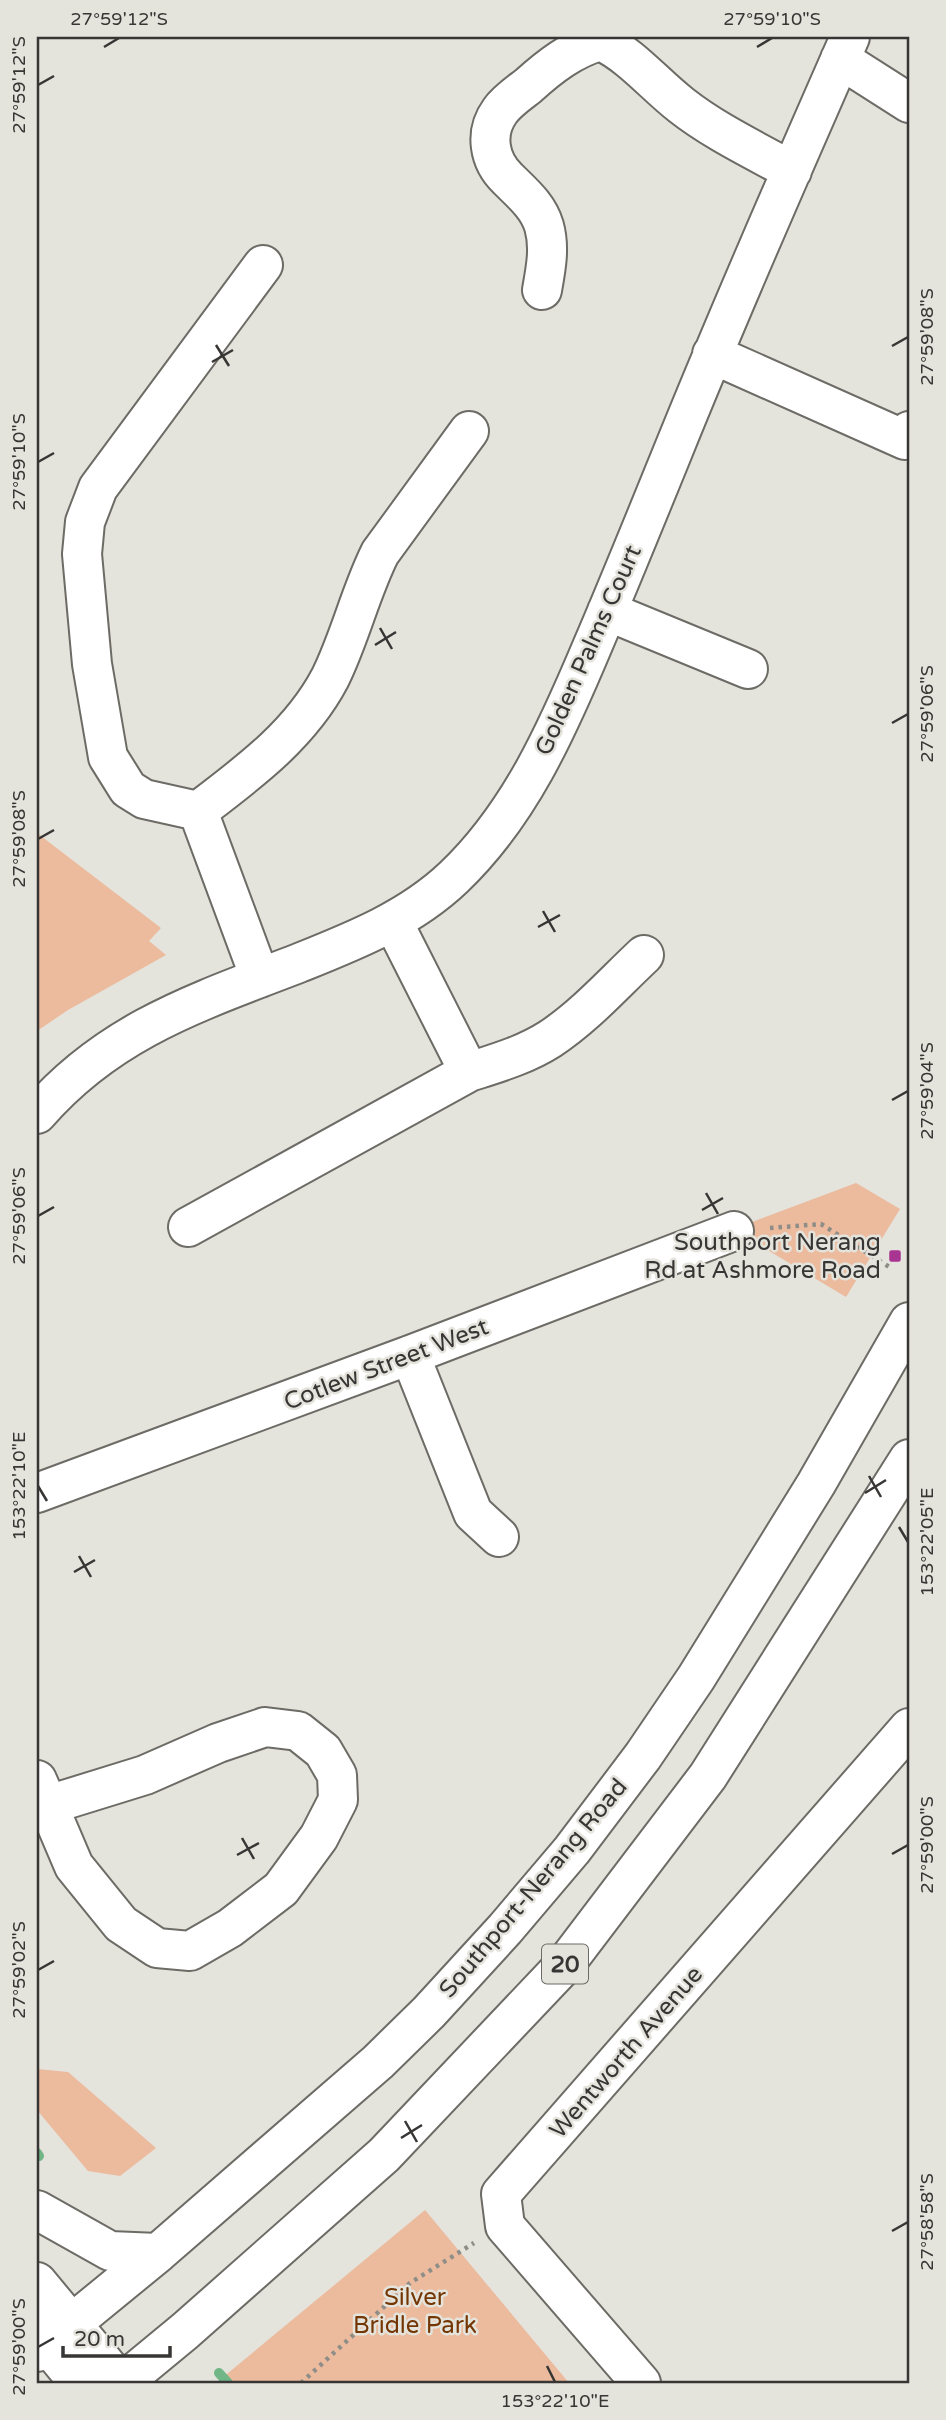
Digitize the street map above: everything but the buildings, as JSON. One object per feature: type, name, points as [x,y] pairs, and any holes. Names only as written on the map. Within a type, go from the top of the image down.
[{"type":"street","points":[[542,290],[547,259],[544,225],[534,207],[494,161],[490,147],[491,128],[500,110],[543,72],[585,45],[601,41],[617,49],[681,105],[727,135],[792,171]]},
{"type":"street","points":[[845,48],[909,103]]},
{"type":"street","name":"Golden Palms Court","points":[[37,1114],[75,1075],[131,1034],[165,1016],[358,940],[393,922],[452,880],[483,847],[511,811],[555,734],[712,355],[845,48]]},
{"type":"street","points":[[263,265],[98,488],[86,522],[82,554],[92,664],[108,757],[128,789],[145,799],[198,811],[261,764],[304,717],[329,679],[380,553],[469,431]]},
{"type":"street","points":[[712,355],[905,440],[909,431]]},
{"type":"street","points":[[607,611],[748,669]]},
{"type":"street","points":[[198,811],[260,978]]},
{"type":"street","points":[[393,922],[469,1072]]},
{"type":"street","points":[[188,1227],[469,1072],[511,1058],[551,1038],[644,955]]},
{"type":"street","name":"Cotlew Street West","points":[[37,1493],[734,1231]]},
{"type":"street","name":"Southport-Nerang Road","points":[[48,2338],[158,2253],[378,2062],[429,2012],[497,1938],[572,1850],[643,1756],[696,1678],[816,1484],[909,1322]]},
{"type":"street","points":[[410,1355],[473,1513],[499,1537]]},
{"type":"street","name":"20","points":[[122,2383],[186,2331],[384,2155],[566,1963],[708,1776],[909,1459]]},
{"type":"street","points":[[265,1727],[298,1731],[323,1751],[337,1774],[338,1800],[319,1838],[281,1889],[230,1928],[190,1951],[157,1948],[121,1924],[74,1866],[42,1792],[145,1775],[218,1743],[265,1727]]},
{"type":"street","name":"Wentworth Avenue","points":[[505,2226],[501,2194],[909,1728]]},
{"type":"street","points":[[37,2210],[110,2250],[158,2253]]},
{"type":"street","points":[[505,2226],[641,2383]]},
{"type":"street","points":[[37,2282],[48,2338],[79,2383]]},
{"type":"street","points":[[48,2338],[122,2383]]},
{"type":"path","points":[[734,1231],[821,1224],[891,1268]]},
{"type":"path","points":[[301,2383],[410,2283],[505,2226]]},
{"type":"green space","points":[[37,833],[161,928],[149,941],[166,955],[68,1010],[37,1031]]},
{"type":"green space","points":[[856,1183],[900,1209],[846,1297],[749,1239],[744,1225]]},
{"type":"green space","points":[[37,2069],[68,2072],[156,2148],[120,2176],[88,2171],[37,2110]]},
{"type":"green space","name":"Silver Bridle Park","points":[[425,2210],[569,2383],[216,2383]]},
{"type":"waterway","points":[[219,2373],[228,2383]]},
{"type":"place","name":"Southport Nerang Rd at Ashmore Road","points":[[895,1256]]}]
